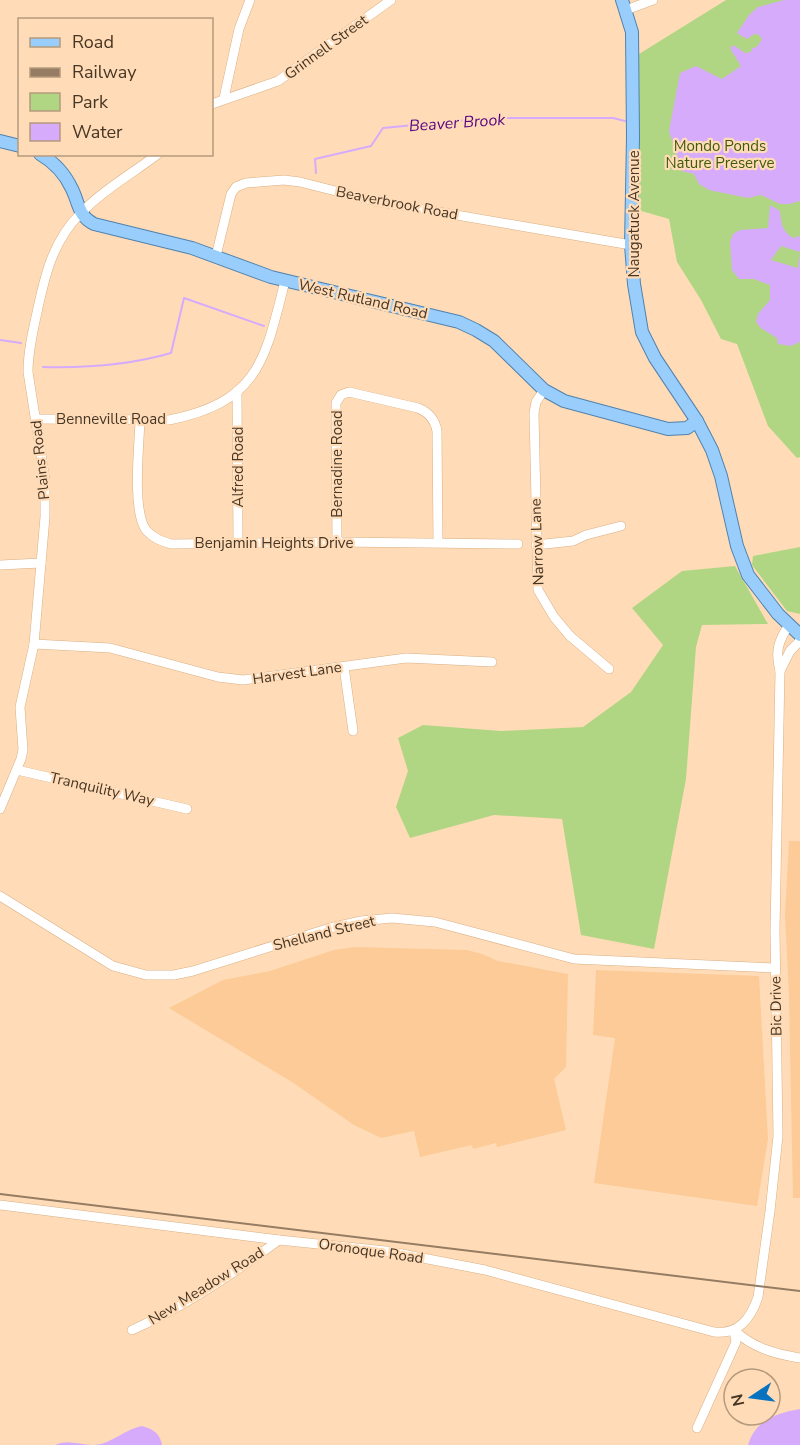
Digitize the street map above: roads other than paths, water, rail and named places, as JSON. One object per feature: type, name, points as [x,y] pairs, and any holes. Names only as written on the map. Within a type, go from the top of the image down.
[{"type":"main road","name":"Naugatuck Avenue","points":[[624,5],[632,32],[633,52],[631,245],[635,294],[644,338],[662,370],[697,421],[716,458],[743,564],[763,596],[797,633]]},
{"type":"main road","points":[[0,141],[18,146]]},
{"type":"main road","points":[[43,156],[54,164],[68,182],[80,213]]},
{"type":"main road","name":"West Rutland Road","points":[[80,213],[86,220],[98,225],[192,248],[285,281],[428,314],[469,326],[494,341],[544,390],[564,400],[662,428],[684,429],[697,421]]},
{"type":"street","points":[[213,104],[224,98],[239,28],[250,0]]},
{"type":"street","name":"Grinnell Street","points":[[224,98],[278,81],[391,0]]},
{"type":"street","points":[[624,5],[653,0]]},
{"type":"street","name":"Plains Road","points":[[0,809],[23,750],[20,707],[34,644],[41,563],[46,488],[28,360],[41,289],[55,250],[80,213],[155,156]]},
{"type":"street","name":"Beaverbrook Road","points":[[216,256],[231,194],[236,187],[246,183],[284,180],[375,201],[631,245]]},
{"type":"street","name":"Benneville Road","points":[[36,420],[169,420],[188,416],[220,404],[250,378],[267,348],[285,281]]},
{"type":"street","name":"Narrow Lane","points":[[544,390],[534,413],[538,590],[554,617],[570,636],[609,669]]},
{"type":"street","name":"Alfred Road","points":[[237,391],[238,543]]},
{"type":"street","name":"Bernadine Road","points":[[337,542],[336,403],[341,395],[349,392],[418,408],[426,411],[432,418],[437,430],[438,542]]},
{"type":"street","name":"Benjamin Heights Drive","points":[[140,421],[138,502],[141,521],[146,529],[160,541],[171,544],[337,542],[518,544]]},
{"type":"street","points":[[536,545],[573,541],[586,535],[621,526]]},
{"type":"street","points":[[0,565],[41,563]]},
{"type":"street","points":[[780,671],[797,633]]},
{"type":"street","name":"Bic Drive","points":[[734,1330],[748,1318],[758,1297],[774,1179],[778,1115],[775,968],[780,671],[777,660],[778,643],[797,633]]},
{"type":"street","name":"Harvest Lane","points":[[34,644],[110,648],[218,677],[243,680],[406,658],[492,662]]},
{"type":"street","points":[[344,667],[353,732]]},
{"type":"street","name":"Tranquility Way","points":[[17,770],[187,809]]},
{"type":"street","name":"Shelland Street","points":[[0,896],[101,960],[129,972],[146,975],[174,975],[193,971],[330,928],[361,921],[392,918],[435,922],[574,959],[775,968]]},
{"type":"street","name":"Oronoque Road","points":[[0,1204],[279,1240],[386,1251],[485,1270],[714,1332],[725,1333],[734,1330]]},
{"type":"street","name":"New Meadow Road","points":[[132,1330],[160,1317],[200,1293],[279,1240]]},
{"type":"street","points":[[734,1330],[743,1339],[771,1353],[800,1358]]},
{"type":"street","points":[[697,1428],[736,1342],[734,1330]]},
{"type":"water","points":[[784,0],[800,0],[800,201],[780,204],[761,195],[748,198],[709,190],[699,184],[694,174],[682,171],[669,131],[680,73],[696,66],[722,79],[741,66],[731,46],[745,53],[751,52],[752,48],[757,47],[762,39],[759,35],[754,34],[747,39],[737,33],[749,15],[758,7]]},
{"type":"water","points":[[770,205],[780,211],[786,233],[793,238],[800,236],[800,252],[781,246],[771,260],[798,268],[800,253],[800,342],[791,346],[778,344],[777,338],[756,322],[758,314],[770,300],[770,285],[754,279],[739,279],[732,270],[730,242],[733,234],[740,230],[768,228]]},
{"type":"water","points":[[800,1409],[800,1445],[748,1445],[758,1427],[782,1427],[783,1413]]},
{"type":"water","points":[[142,1426],[155,1432],[160,1437],[162,1445],[93,1445]]},
{"type":"water","points":[[69,1442],[93,1445],[55,1445]]},
{"type":"waterway","name":"Beaver Brook","points":[[316,173],[315,159],[371,146],[383,128],[488,118],[613,118],[625,121]]},
{"type":"waterway","name":"Beaver Brook","points":[[43,367],[108,365],[171,353],[184,298],[264,326]]},
{"type":"waterway","name":"Beaver Brook","points":[[0,340],[21,343]]},
{"type":"railway","points":[[0,1194],[800,1291]]},
{"type":"park label","name":"Mondo Ponds Nature Preserve","points":[[720,154]]}]
